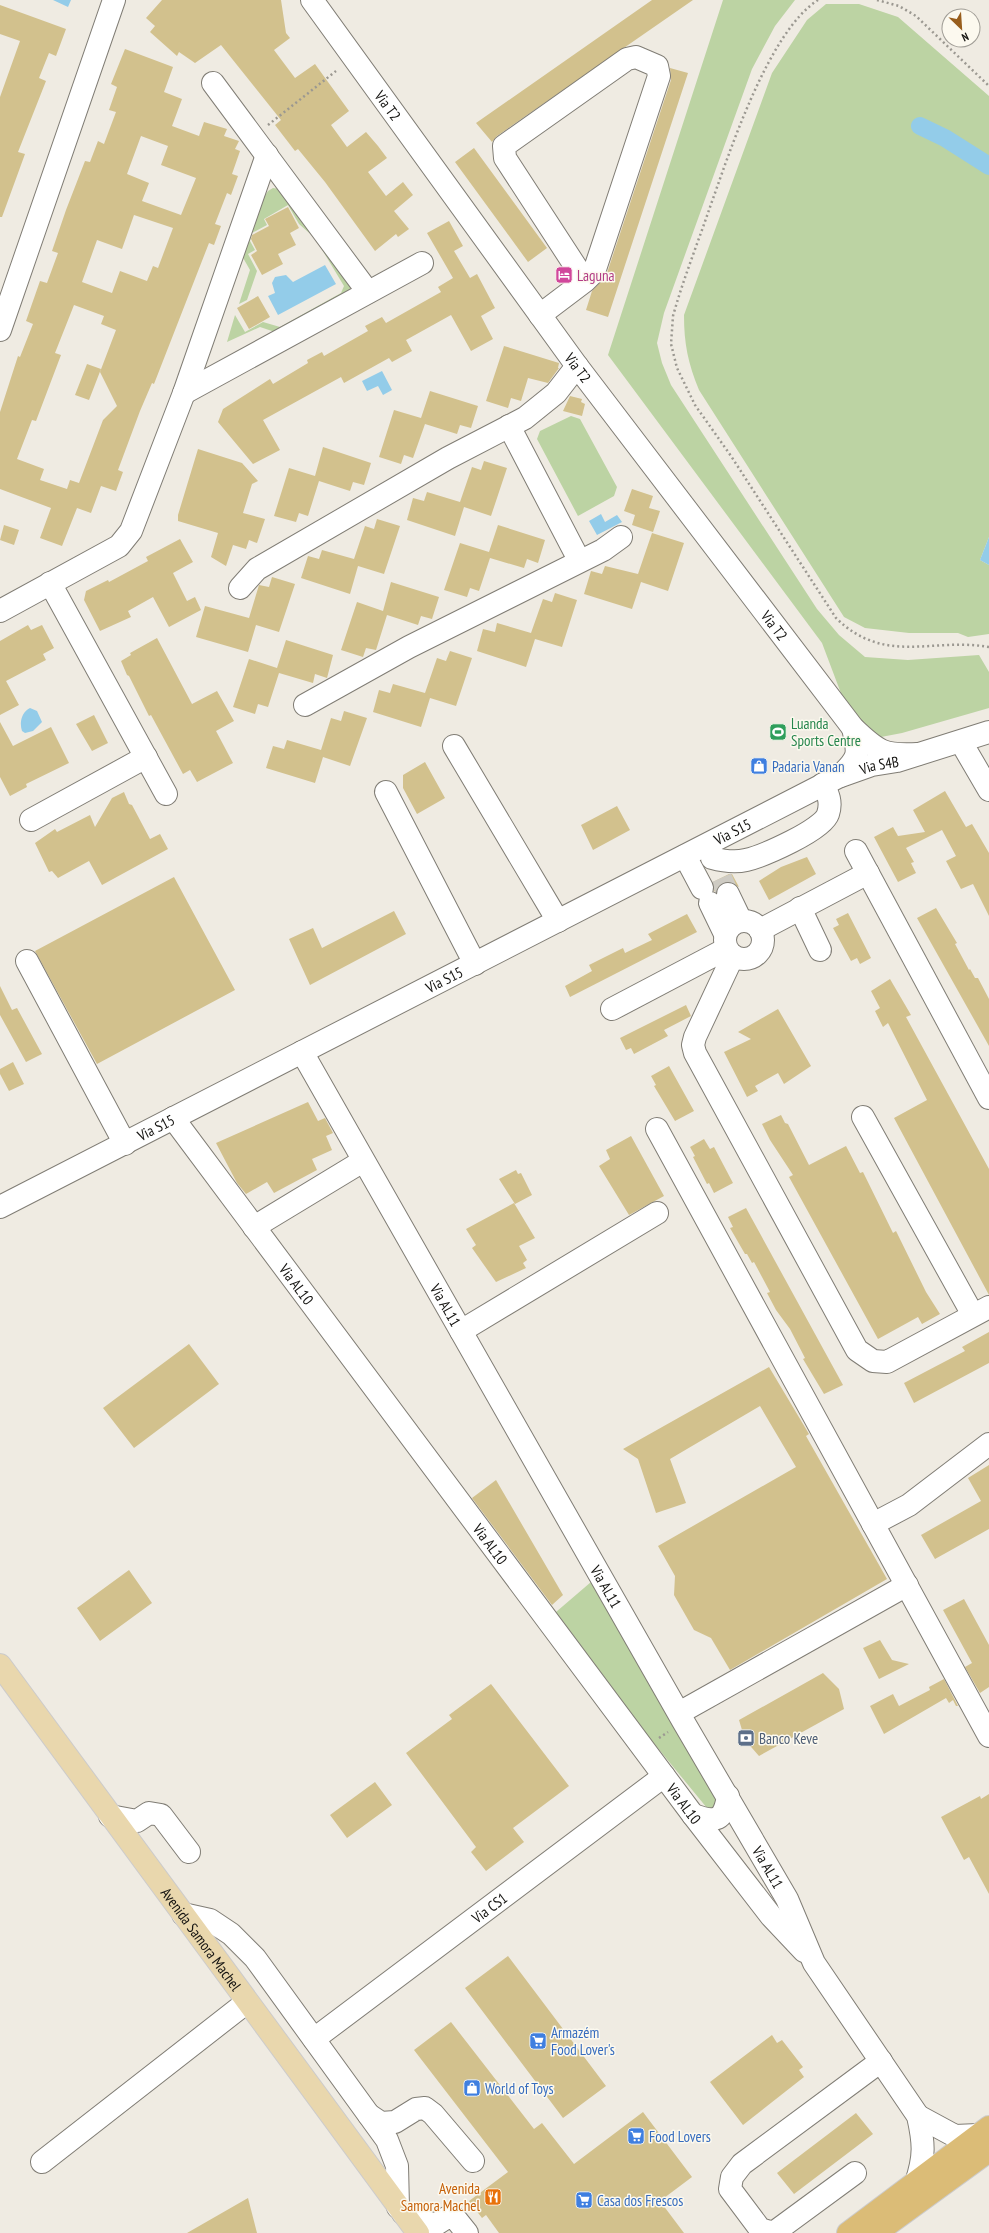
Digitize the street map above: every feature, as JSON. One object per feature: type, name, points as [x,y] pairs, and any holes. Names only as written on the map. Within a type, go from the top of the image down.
[{"type":"highway","points":[[848,2233],[916,2183],[985,2138]]},
{"type":"highway","points":[[876,2233],[985,2138]]},
{"type":"main road","name":"Avenida Samora Machel","points":[[0,1665],[418,2233]]},
{"type":"street","points":[[0,330],[114,0]]},
{"type":"street","name":"Via T2","points":[[312,1],[577,366],[853,728]]},
{"type":"street","points":[[540,315],[585,281],[594,272],[659,76],[657,66],[636,57],[627,59],[504,146],[504,158],[585,281]]},
{"type":"street","points":[[213,83],[368,292]]},
{"type":"street","points":[[0,611],[119,546],[126,538],[141,507],[184,393],[267,155]]},
{"type":"street","points":[[184,393],[422,263]]},
{"type":"street","points":[[240,588],[257,569],[448,458],[525,418],[545,403],[561,387],[577,366]]},
{"type":"street","points":[[509,426],[579,560]]},
{"type":"street","points":[[304,705],[409,646],[579,560],[603,550],[621,537]]},
{"type":"street","points":[[50,583],[166,794]]},
{"type":"street","name":"Via S4B","points":[[853,728],[880,751],[894,755],[918,754]]},
{"type":"street","name":"Via S15","points":[[0,1207],[685,856],[709,852],[831,780],[852,765],[858,751],[853,728]]},
{"type":"street","name":"Via S4B","points":[[831,780],[872,765],[897,761],[989,732]]},
{"type":"street","points":[[961,742],[989,790]]},
{"type":"street","points":[[454,746],[558,921]]},
{"type":"street","points":[[31,820],[146,757]]},
{"type":"street","points":[[709,852],[725,862],[745,860],[774,850],[820,825],[828,815],[831,780]]},
{"type":"street","points":[[386,792],[475,964]]},
{"type":"street","points":[[856,851],[989,1098]]},
{"type":"street","points":[[709,852],[715,891]]},
{"type":"street","points":[[685,856],[715,891],[737,938],[693,1045],[695,1053],[857,1350],[873,1361],[887,1362],[981,1311],[863,1117]]},
{"type":"street","points":[[612,1008],[737,938],[868,873]]},
{"type":"street","points":[[800,908],[820,950]]},
{"type":"street","points":[[27,961],[125,1144]]},
{"type":"street","name":"Via AL11","points":[[302,1052],[681,1717],[787,1899],[814,1963],[918,2116],[923,2139],[923,2162],[916,2183]]},
{"type":"street","name":"Via AL10","points":[[173,1118],[693,1815],[771,1916],[814,1963]]},
{"type":"street","points":[[657,1129],[989,1736]]},
{"type":"street","points":[[254,1227],[363,1161]]},
{"type":"street","points":[[461,1331],[657,1213]]},
{"type":"street","points":[[873,1524],[909,1505],[989,1444]]},
{"type":"street","points":[[681,1717],[907,1585]]},
{"type":"street","name":"Via CS1","points":[[314,2039],[664,1776]]},
{"type":"street","points":[[693,1815],[707,1820],[720,1817],[726,1809],[728,1796]]},
{"type":"street","points":[[110,1816],[138,1821],[149,1813],[161,1815],[189,1852]]},
{"type":"street","points":[[183,1914],[210,1920],[230,1934],[255,1958],[387,2140],[397,2166],[400,2210],[435,2224],[446,2218],[455,2218],[467,2233]]},
{"type":"street","points":[[42,2162],[247,2002]]},
{"type":"street","points":[[855,2173],[776,2231],[770,2232],[760,2228],[730,2189],[732,2177],[742,2164],[881,2061]]},
{"type":"street","points":[[369,2115],[381,2123],[395,2122],[416,2109],[425,2108],[433,2114],[473,2162]]},
{"type":"street","name":"Via AL11","points":[[918,2116],[955,2136],[985,2138]]},
{"type":"path","points":[[818,0],[805,8],[783,38],[760,80],[734,140],[673,316],[671,344],[677,368],[695,405],[731,456],[836,618],[850,632],[872,642],[895,646],[926,647],[977,645],[989,647]]},
{"type":"path","points":[[877,0],[899,6],[916,16],[989,86]]},
{"type":"path","points":[[254,137],[336,71]]},
{"type":"path","points":[[644,1749],[681,1717]]},
{"type":"green space","points":[[723,0],[795,0],[775,26],[752,69],[664,313],[657,343],[662,363],[671,385],[817,609],[839,635],[865,657],[908,660],[979,655],[989,672],[989,708],[902,733],[881,737],[870,732],[842,696],[822,643],[608,355]]},
{"type":"green space","points":[[826,4],[859,4],[898,17],[989,96],[989,537],[980,560],[989,565],[989,634],[968,637],[958,633],[909,633],[865,628],[844,617],[699,390],[689,362],[684,315],[772,73],[807,20]]},
{"type":"green space","points":[[273,188],[280,189],[351,285],[349,293],[278,333],[260,327],[227,342],[235,315],[245,332],[263,322],[280,327],[341,293],[344,286],[315,238],[299,224],[288,205],[264,219],[267,225],[252,233],[250,241],[255,250],[248,254],[257,271],[247,300],[239,304],[250,270],[242,256],[264,197],[268,191]]},
{"type":"green space","points":[[571,416],[580,419],[617,487],[614,496],[578,516],[537,439],[540,431]]},
{"type":"green space","points":[[591,1582],[718,1800],[716,1809],[707,1808],[652,1741],[556,1612]]},
{"type":"water","points":[[53,0],[71,0],[68,7]]},
{"type":"water","points":[[325,265],[336,284],[278,315],[268,296],[275,293],[272,283],[275,277],[286,275],[293,282]]},
{"type":"water","points":[[382,371],[392,390],[383,395],[378,386],[367,391],[362,381]]},
{"type":"water","points":[[601,514],[605,522],[617,515],[622,522],[597,535],[589,521]]},
{"type":"water","points":[[989,537],[989,565],[980,560]]},
{"type":"water","points":[[30,708],[37,711],[42,722],[33,731],[25,733],[21,728],[21,721],[25,712]]},
{"type":"building","points":[[162,0],[281,0],[286,33],[290,38],[274,50],[295,78],[315,64],[349,111],[331,125],[347,147],[366,132],[378,146],[387,158],[368,172],[386,196],[403,182],[413,195],[394,211],[409,229],[398,237],[396,234],[375,251],[325,182],[298,149],[295,151],[275,125],[281,120],[221,45],[195,63],[179,52],[177,56],[150,32],[155,26],[146,18]]},
{"type":"building","points":[[652,0],[693,0],[497,136],[492,142],[476,123]]},
{"type":"building","points":[[0,5],[66,29],[56,56],[49,53],[39,78],[46,81],[18,152],[25,154],[2,217],[0,217],[0,97],[20,41],[0,34]]},
{"type":"building","points":[[125,49],[173,67],[164,92],[182,99],[172,126],[199,136],[204,122],[227,129],[224,136],[239,141],[235,149],[240,151],[232,174],[238,176],[231,195],[227,193],[215,224],[221,226],[214,245],[209,243],[154,384],[152,383],[140,411],[118,470],[123,472],[116,491],[101,486],[91,513],[77,508],[62,546],[40,538],[51,508],[0,489],[0,412],[18,356],[20,357],[33,324],[26,321],[40,281],[47,283],[58,253],[52,251],[66,210],[85,161],[90,162],[98,141],[104,144],[116,112],[109,110],[117,87],[111,84]],"holes":[[[141,136],[168,146],[161,165],[196,178],[181,215],[142,201],[149,183],[127,174]],[[134,215],[173,228],[158,268],[153,266],[147,281],[120,271],[112,293],[82,282],[97,240],[122,249]],[[74,305],[104,316],[101,324],[116,330],[100,372],[117,406],[103,420],[79,483],[70,480],[67,489],[40,480],[44,469],[17,459],[32,420],[36,421],[61,355],[55,353]]]},
{"type":"building","points":[[670,68],[688,73],[608,317],[586,310],[592,291],[606,276],[671,80]]},
{"type":"building","points":[[474,148],[547,248],[528,262],[455,162]]},
{"type":"building","points":[[288,207],[299,228],[290,233],[296,245],[278,254],[283,264],[262,275],[251,255],[257,251],[251,239],[252,235],[269,226],[265,219]]},
{"type":"building","points":[[449,221],[463,246],[454,251],[470,278],[477,274],[495,308],[481,316],[493,339],[471,351],[451,315],[406,340],[412,351],[392,362],[389,358],[344,383],[341,377],[263,420],[280,450],[253,464],[218,422],[223,409],[270,379],[273,384],[308,363],[307,360],[322,352],[324,356],[368,331],[365,326],[382,317],[386,323],[441,292],[438,287],[453,278],[427,233]]},
{"type":"building","points":[[258,296],[270,317],[249,329],[237,308]]},
{"type":"building","points":[[504,346],[559,363],[559,368],[548,383],[528,378],[521,401],[511,398],[508,408],[486,401]]},
{"type":"building","points":[[87,364],[101,369],[89,400],[75,395]]},
{"type":"building","points":[[430,391],[478,406],[471,428],[460,425],[457,434],[425,424],[413,458],[404,455],[401,464],[379,457],[394,410],[421,418]]},
{"type":"building","points":[[570,396],[582,399],[581,402],[585,404],[582,416],[563,411]]},
{"type":"building","points":[[323,447],[371,463],[364,485],[353,482],[350,491],[319,481],[308,516],[299,513],[296,522],[274,516],[289,468],[315,476]]},
{"type":"building","points":[[198,449],[242,463],[258,481],[252,484],[243,513],[265,519],[257,543],[249,540],[246,549],[233,545],[226,566],[211,557],[218,533],[178,521],[178,515]]},
{"type":"building","points":[[484,461],[507,468],[491,516],[464,507],[455,536],[407,520],[413,498],[424,501],[427,492],[460,502],[472,467],[481,470]]},
{"type":"building","points":[[632,489],[653,496],[649,508],[660,511],[653,532],[632,525],[635,515],[624,511]]},
{"type":"building","points":[[377,519],[400,526],[384,574],[358,566],[350,594],[301,578],[308,556],[319,559],[322,550],[354,559],[365,526],[374,529]]},
{"type":"building","points":[[4,525],[19,530],[14,545],[0,540]]},
{"type":"building","points":[[498,525],[545,540],[538,563],[527,559],[524,568],[490,558],[479,591],[470,588],[467,597],[444,590],[460,543],[489,552]]},
{"type":"building","points":[[652,533],[684,543],[668,591],[641,582],[632,609],[584,594],[591,571],[602,574],[605,566],[638,574]]},
{"type":"building","points":[[180,539],[193,562],[173,573],[187,601],[195,597],[201,610],[169,627],[153,597],[128,611],[131,617],[100,631],[84,600],[86,591],[108,580],[109,582],[148,561],[146,557]]},
{"type":"building","points":[[272,577],[295,584],[279,632],[256,625],[248,652],[196,637],[205,606],[249,618],[259,585],[269,587]]},
{"type":"building","points":[[391,582],[439,597],[432,619],[421,616],[418,625],[387,615],[376,650],[366,648],[363,657],[341,650],[357,602],[383,611]]},
{"type":"building","points":[[555,593],[577,600],[562,647],[535,639],[526,667],[477,651],[483,629],[495,632],[497,623],[531,633],[543,599],[552,602]]},
{"type":"building","points":[[28,625],[31,630],[42,625],[54,648],[43,654],[46,660],[6,681],[19,705],[0,715],[0,641]]},
{"type":"building","points":[[157,638],[192,704],[217,691],[234,721],[216,731],[233,763],[197,782],[190,770],[183,774],[151,715],[149,716],[121,661],[131,655],[130,653]]},
{"type":"building","points":[[286,640],[333,655],[327,678],[315,674],[313,683],[279,673],[268,707],[258,704],[255,714],[233,707],[249,659],[277,668]]},
{"type":"building","points":[[450,651],[472,658],[456,706],[430,698],[421,727],[373,712],[379,690],[390,693],[393,684],[425,693],[437,658],[446,661]]},
{"type":"building","points":[[344,711],[367,718],[350,766],[323,757],[315,783],[266,768],[273,746],[284,749],[287,740],[321,750],[331,718],[341,721]]},
{"type":"building","points":[[94,715],[108,743],[92,751],[76,724]]},
{"type":"building","points":[[0,722],[13,746],[51,727],[69,763],[26,784],[27,787],[10,796],[0,777]]},
{"type":"building","points":[[425,762],[445,798],[417,814],[403,788],[403,775]]},
{"type":"building","points":[[945,791],[966,827],[972,824],[989,853],[989,916],[973,884],[961,889],[946,861],[956,856],[942,830],[906,848],[914,862],[911,863],[916,873],[898,882],[874,837],[893,827],[898,836],[925,832],[913,810]]},
{"type":"building","points":[[124,792],[129,804],[132,805],[150,839],[160,834],[168,849],[102,885],[89,861],[58,878],[52,871],[49,872],[35,843],[55,829],[57,832],[90,815],[95,827],[112,798]]},
{"type":"building","points":[[617,806],[630,830],[593,850],[581,825]]},
{"type":"building","points":[[807,857],[816,874],[769,900],[759,881],[781,867]]},
{"type":"building","points":[[732,874],[739,887],[729,882],[722,883],[716,892],[714,891],[713,882]]},
{"type":"building","points":[[174,877],[235,990],[97,1064],[35,951]]},
{"type":"building","points":[[936,908],[957,943],[955,944],[969,970],[970,969],[975,978],[978,978],[989,999],[989,1046],[917,918]]},
{"type":"building","points":[[394,911],[406,934],[310,985],[289,939],[313,928],[322,948]]},
{"type":"building","points":[[848,913],[871,958],[860,964],[857,958],[851,961],[833,928],[839,925],[836,919]]},
{"type":"building","points":[[687,914],[697,932],[570,997],[565,986],[592,971],[589,965],[623,948],[625,953],[652,940],[648,934]]},
{"type":"building","points":[[890,979],[911,1015],[906,1017],[989,1169],[989,1295],[894,1118],[927,1100],[888,1023],[883,1027],[875,1011],[880,1008],[871,991]]},
{"type":"building","points":[[0,986],[12,1010],[17,1008],[42,1054],[26,1062],[0,1015]]},
{"type":"building","points":[[686,1005],[691,1016],[664,1030],[668,1036],[634,1054],[631,1048],[626,1050],[620,1038]]},
{"type":"building","points":[[778,1009],[811,1066],[784,1084],[778,1073],[755,1086],[758,1091],[747,1097],[724,1052],[751,1039],[738,1032]]},
{"type":"building","points":[[13,1062],[24,1084],[9,1091],[0,1074],[0,1069]]},
{"type":"building","points":[[669,1066],[694,1111],[675,1121],[654,1086],[656,1085],[651,1076]]},
{"type":"building","points":[[308,1102],[318,1121],[325,1118],[333,1133],[326,1136],[332,1150],[312,1159],[317,1170],[274,1193],[267,1182],[246,1194],[237,1183],[216,1143]]},
{"type":"building","points":[[781,1115],[785,1123],[788,1124],[809,1165],[846,1146],[860,1173],[863,1172],[893,1233],[896,1231],[926,1292],[940,1314],[922,1324],[918,1317],[878,1339],[789,1177],[793,1175],[770,1140],[762,1124]]},
{"type":"building","points":[[631,1136],[664,1196],[629,1215],[599,1166],[610,1159],[606,1150]]},
{"type":"building","points":[[704,1139],[710,1149],[714,1147],[733,1183],[714,1193],[709,1183],[707,1184],[693,1157],[695,1156],[690,1147]]},
{"type":"building","points":[[516,1170],[518,1174],[521,1173],[532,1195],[515,1204],[499,1179]]},
{"type":"building","points":[[514,1203],[535,1238],[519,1246],[527,1260],[523,1263],[526,1268],[496,1282],[472,1248],[476,1245],[466,1229]]},
{"type":"building","points":[[746,1208],[843,1385],[824,1394],[803,1359],[805,1358],[790,1329],[776,1310],[767,1293],[770,1292],[754,1262],[752,1263],[747,1254],[745,1254],[730,1228],[733,1227],[728,1217]]},
{"type":"building","points":[[989,1332],[989,1363],[914,1403],[904,1383],[965,1351],[962,1347]]},
{"type":"building","points":[[189,1344],[219,1384],[134,1448],[103,1408]]},
{"type":"building","points":[[769,1367],[809,1434],[806,1436],[887,1579],[730,1670],[711,1638],[694,1630],[674,1595],[675,1576],[658,1546],[796,1467],[760,1406],[670,1459],[686,1503],[656,1513],[638,1459],[623,1449]]},
{"type":"building","points":[[989,1465],[989,1529],[935,1559],[921,1535],[981,1501],[968,1478]]},
{"type":"building","points":[[496,1480],[563,1595],[552,1605],[472,1498]]},
{"type":"building","points":[[129,1570],[152,1603],[100,1641],[77,1608]]},
{"type":"building","points":[[964,1599],[989,1645],[989,1687],[980,1693],[965,1667],[972,1663],[943,1610]]},
{"type":"building","points":[[880,1640],[892,1660],[909,1664],[879,1679],[863,1648]]},
{"type":"building","points":[[823,1673],[839,1689],[844,1709],[759,1756],[745,1740],[739,1720]]},
{"type":"building","points":[[944,1679],[958,1706],[956,1706],[953,1700],[949,1703],[946,1698],[884,1734],[870,1706],[893,1694],[899,1706],[930,1690],[929,1687]]},
{"type":"building","points":[[491,1684],[569,1786],[513,1828],[524,1842],[486,1871],[471,1852],[476,1847],[406,1753],[452,1719],[449,1715]]},
{"type":"building","points":[[375,1782],[392,1805],[347,1838],[330,1815]]},
{"type":"building","points":[[989,1794],[989,1894],[969,1857],[964,1860],[941,1817],[980,1796],[981,1799]]},
{"type":"building","points":[[508,1956],[606,2086],[563,2118],[465,1988]]},
{"type":"building","points":[[451,2022],[534,2129],[542,2123],[574,2164],[643,2112],[692,2177],[660,2201],[684,2233],[499,2233],[486,2215],[482,2218],[469,2201],[508,2172],[414,2050]]},
{"type":"building","points":[[772,2035],[777,2043],[782,2040],[803,2067],[799,2070],[804,2077],[743,2125],[710,2082]]},
{"type":"building","points":[[856,2113],[873,2134],[794,2194],[777,2173]]},
{"type":"building","points":[[248,2198],[257,2233],[187,2233]]},
{"type":"waterway","points":[[920,126],[945,138],[989,166]]},
{"type":"tunnel","points":[[721,878],[728,894]]},
{"type":"place","name":"Laguna","points":[[564,275]]},
{"type":"place","name":"Luanda Sports Centre","points":[[778,732]]},
{"type":"place","name":"Padaria Vanan","points":[[759,766]]},
{"type":"place","name":"Banco Keve","points":[[746,1738]]},
{"type":"place","name":"Armazém Food Lover's","points":[[538,2041]]},
{"type":"place","name":"World of Toys","points":[[472,2088]]},
{"type":"place","name":"Food Lovers","points":[[636,2136]]},
{"type":"place","name":"Avenida Samora Machel","points":[[493,2197]]},
{"type":"place","name":"Casa dos Frescos","points":[[584,2200]]}]
